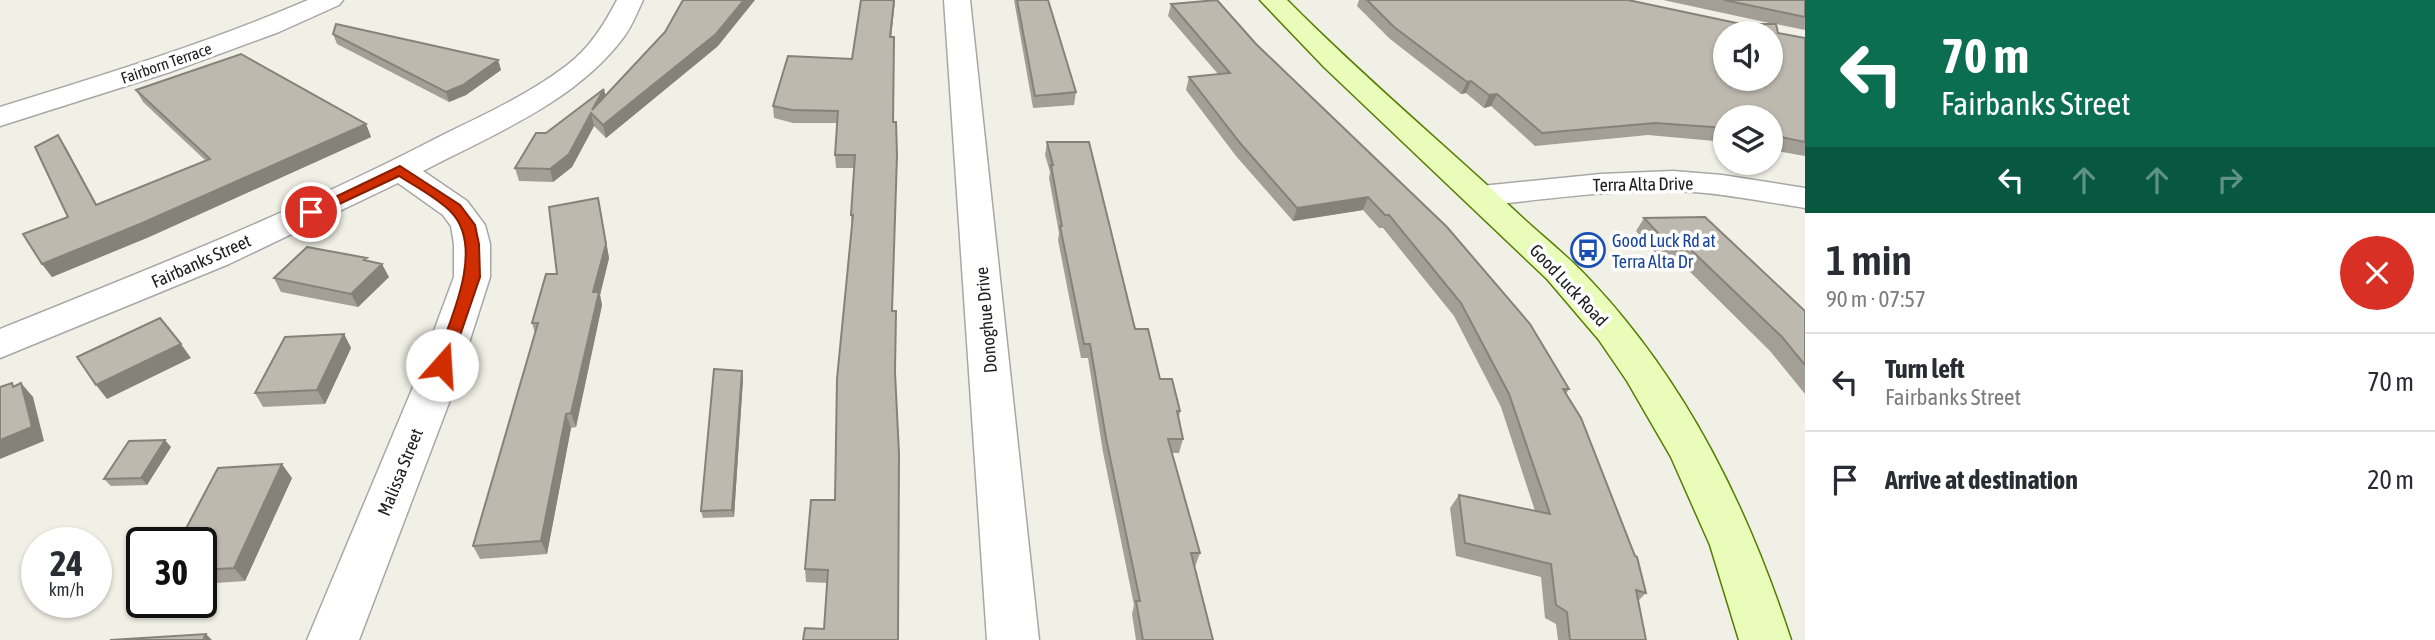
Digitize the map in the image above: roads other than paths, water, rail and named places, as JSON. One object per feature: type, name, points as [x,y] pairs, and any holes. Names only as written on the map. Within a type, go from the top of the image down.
[{"type":"main road","name":"Good Luck Road","points":[[1273,0],[1332,61],[1481,196],[1579,291],[1655,389],[1692,449],[1725,521],[1765,640]]},
{"type":"street","name":"Fairborn Terrace","points":[[0,117],[160,66],[270,26],[330,0]]},
{"type":"street","name":"Fairbanks Street","points":[[0,344],[193,266],[400,170],[559,86],[578,71],[612,34],[629,0]]},
{"type":"street","name":"Donoghue Drive","points":[[957,0],[1013,640]]},
{"type":"street","name":"Malissa Street","points":[[333,640],[434,387],[472,277],[472,244],[468,225],[441,196],[400,170]]},
{"type":"street","name":"Terra Alta Drive","points":[[1481,196],[1581,185],[1675,181],[1805,198]]},
{"type":"place","name":"Good Luck Rd at Terra Alta Dr","points":[[1588,250]]}]
